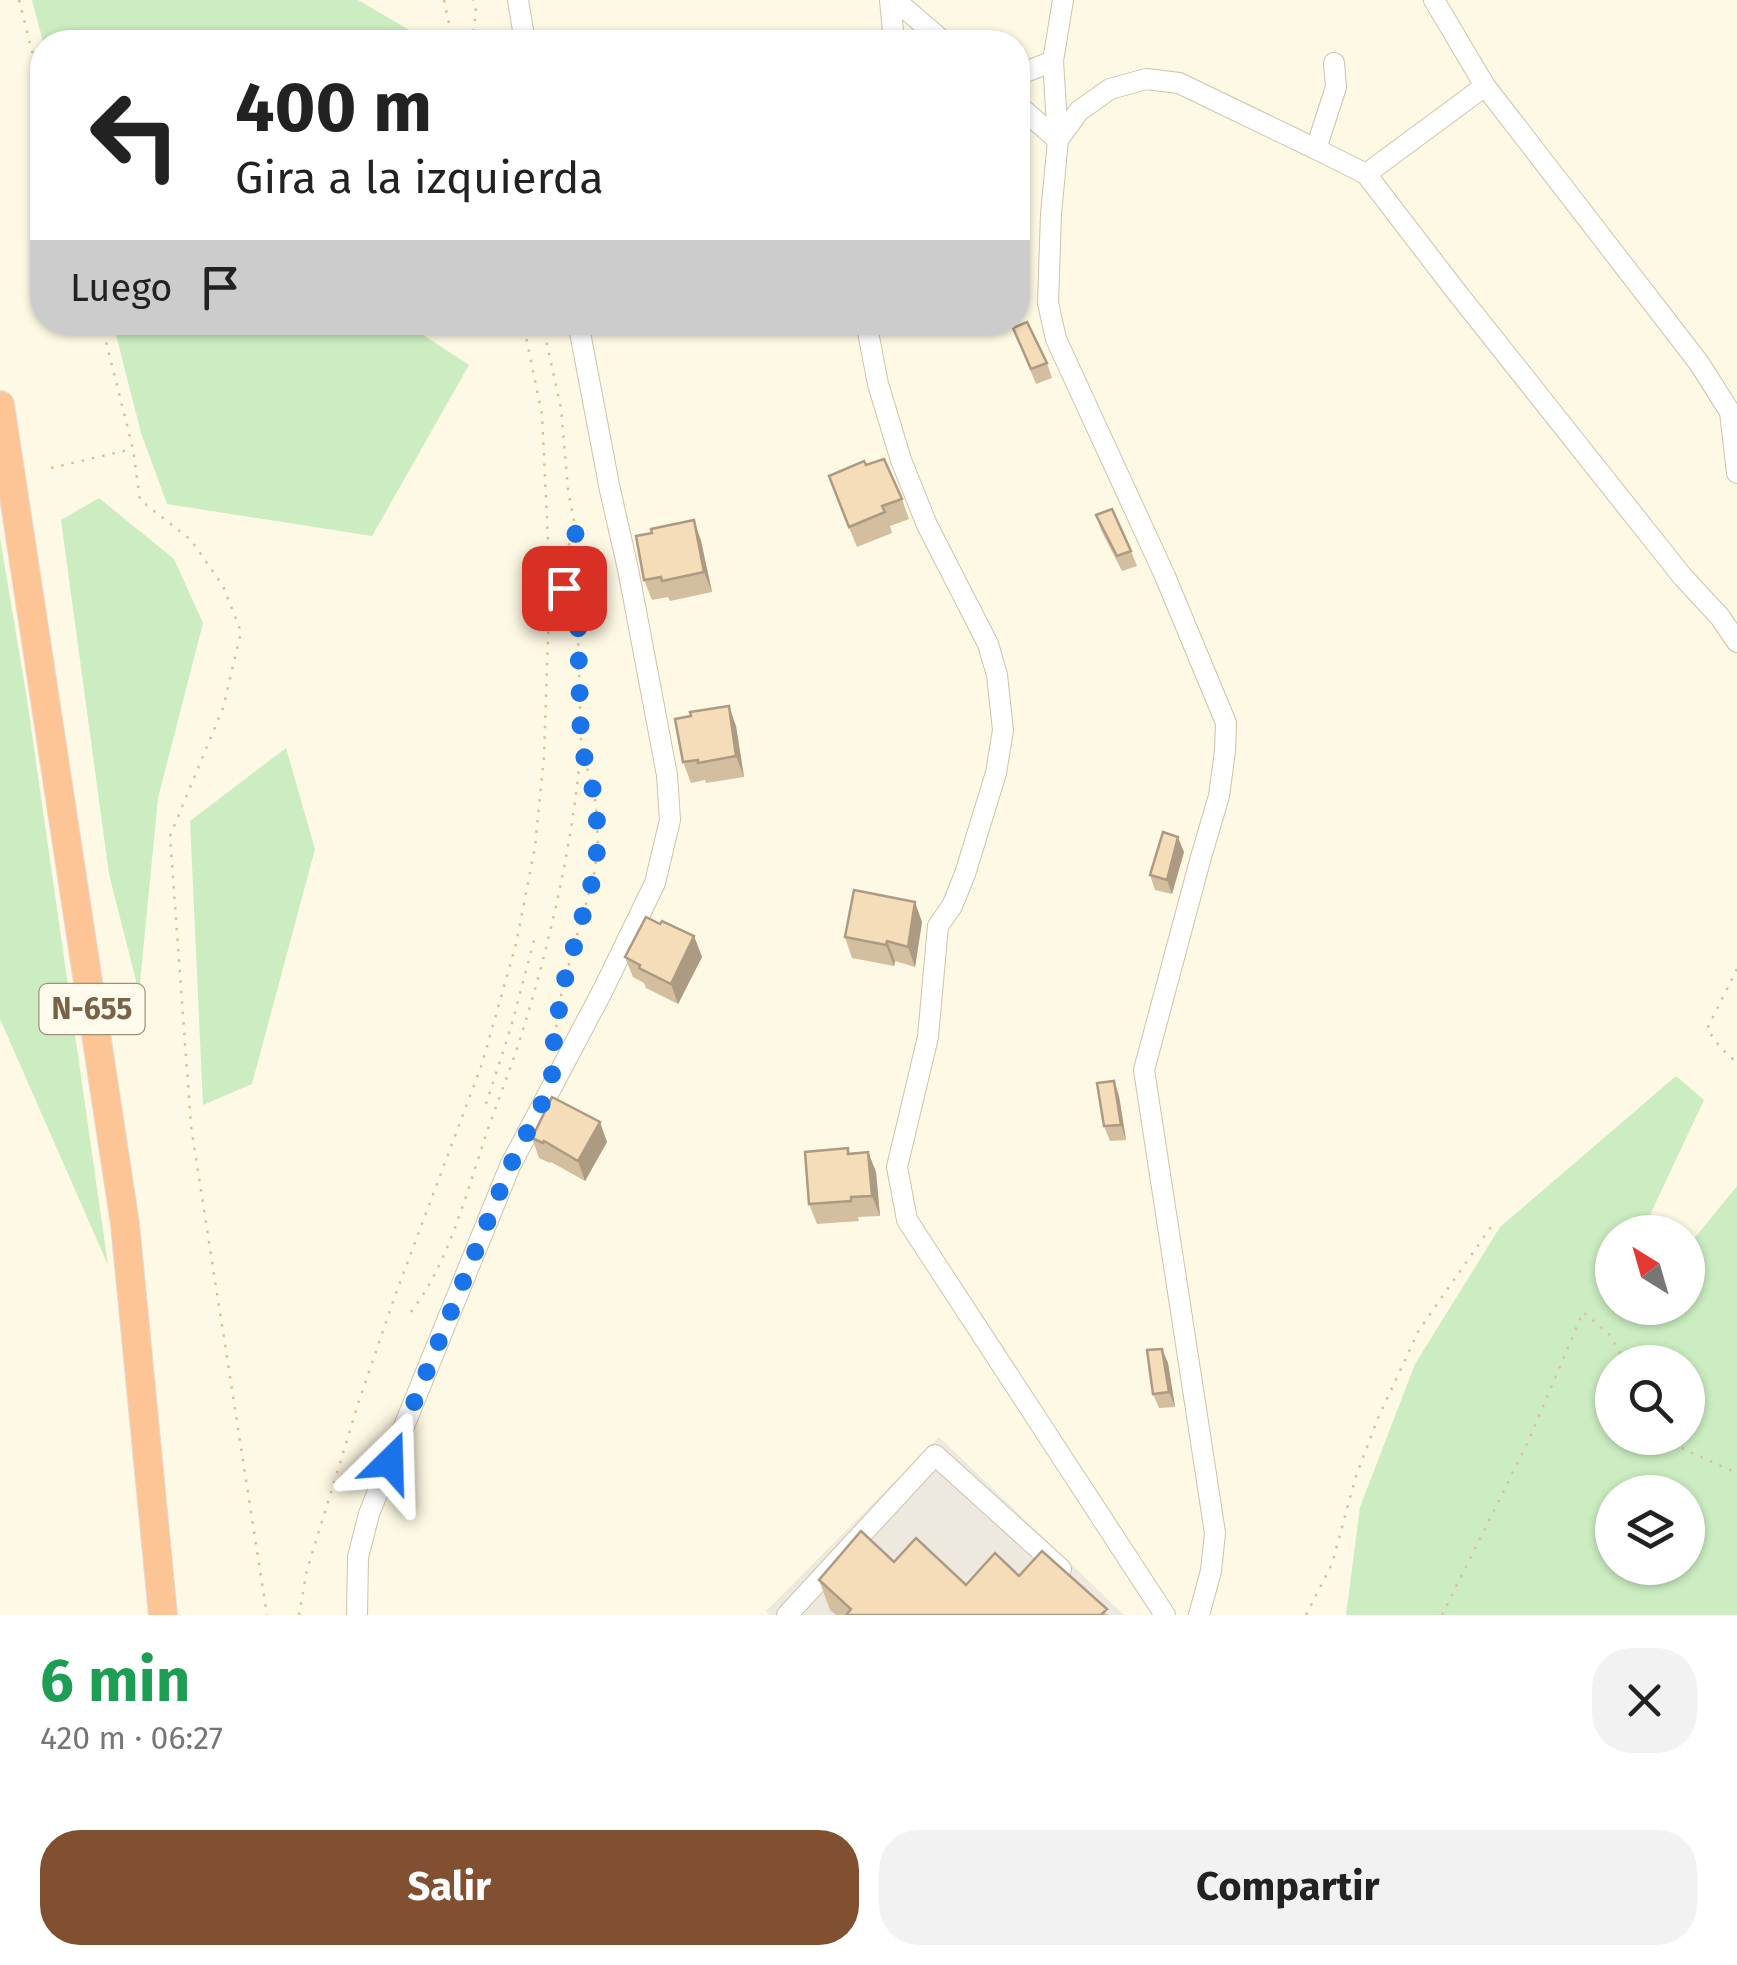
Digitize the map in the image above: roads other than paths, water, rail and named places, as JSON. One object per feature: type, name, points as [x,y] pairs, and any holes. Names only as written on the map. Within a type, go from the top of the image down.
[{"type":"highway","name":"N-655","points":[[0,406],[124,1224],[163,1615]]},
{"type":"lane","points":[[518,0],[523,30]]},
{"type":"lane","points":[[893,0],[894,30]]},
{"type":"lane","points":[[893,0],[929,30]]},
{"type":"lane","points":[[1063,0],[1054,61],[1058,140],[1048,304],[1056,339],[1165,576],[1226,723],[1219,796],[1144,1070],[1215,1534],[1211,1571],[1199,1615]]},
{"type":"lane","points":[[1434,0],[1484,86],[1699,363],[1730,412],[1737,472]]},
{"type":"lane","points":[[1030,70],[1054,61]]},
{"type":"lane","points":[[1316,149],[1336,87],[1334,63]]},
{"type":"lane","points":[[1058,140],[1079,111],[1110,89],[1146,79],[1179,83],[1366,174],[1737,642]]},
{"type":"lane","points":[[1366,174],[1484,86]]},
{"type":"lane","points":[[1030,116],[1058,140]]},
{"type":"lane","points":[[357,1615],[358,1557],[370,1514],[510,1166],[655,883],[670,820],[667,775],[580,335]]},
{"type":"lane","points":[[869,335],[878,384],[901,460],[927,525],[988,644],[997,675],[1003,730],[996,773],[970,860],[952,906],[938,926],[928,1037],[898,1168],[907,1220],[1165,1615]]},
{"type":"lane","points":[[786,1615],[936,1455],[1082,1588]]}]
